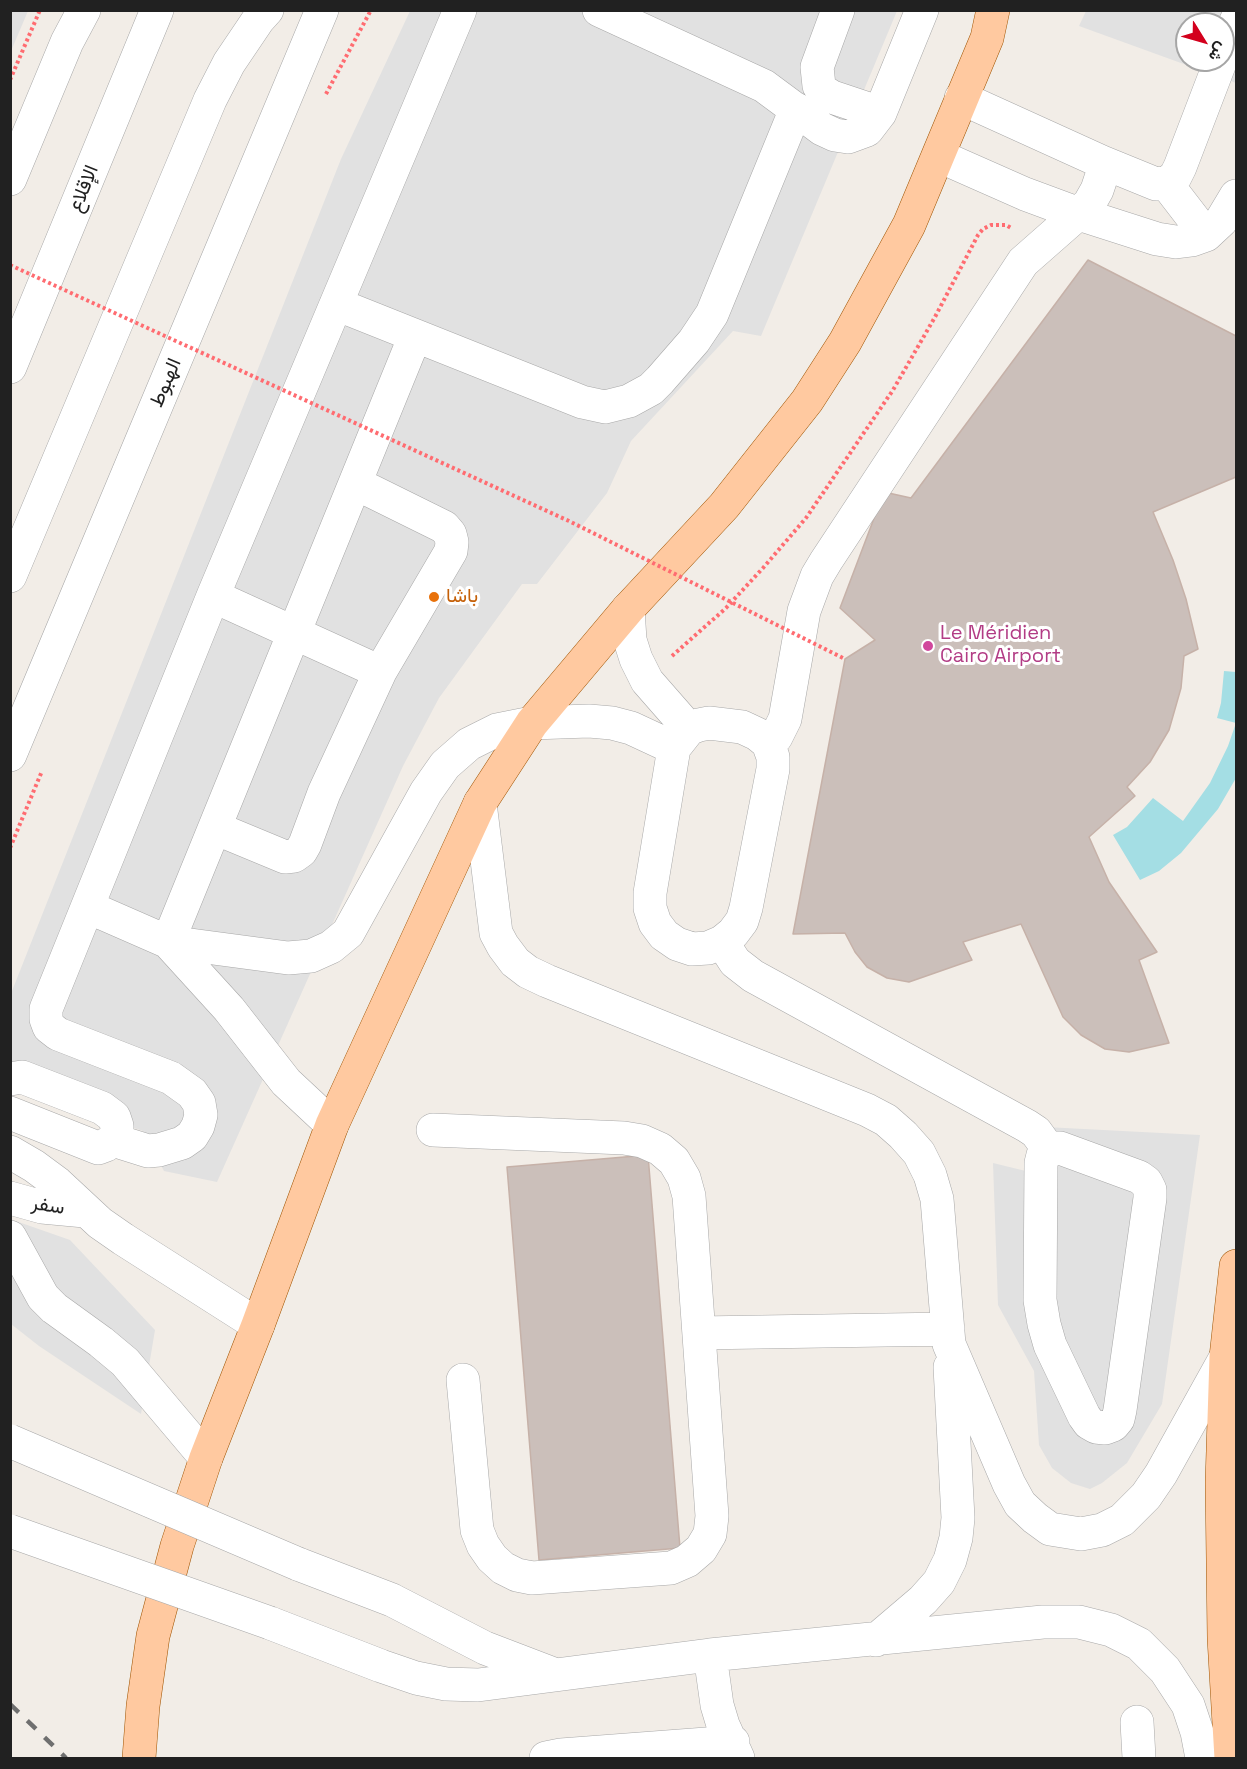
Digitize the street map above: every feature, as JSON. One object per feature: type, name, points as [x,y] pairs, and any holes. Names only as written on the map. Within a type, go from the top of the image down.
[{"type":"main road","points":[[139,1758],[143,1706],[153,1636],[177,1546],[206,1458],[332,1125],[480,803],[532,723],[628,609],[724,506],[807,401],[877,287],[909,225],[987,38],[993,10]]},
{"type":"main road","points":[[1230,1758],[1224,1638],[1222,1482],[1226,1357],[1236,1266]]},
{"type":"street","points":[[10,179],[66,42],[84,10]]},
{"type":"street","name":"الإقلاع","points":[[10,367],[157,10]]},
{"type":"street","points":[[229,63],[235,10]]},
{"type":"street","points":[[10,576],[210,100],[229,63],[267,10]]},
{"type":"street","name":"الهبوط","points":[[10,755],[322,10]]},
{"type":"street","points":[[113,1140],[148,1150],[159,1150],[182,1143],[192,1136],[198,1126],[201,1115],[199,1103],[192,1093],[171,1078],[58,1034],[49,1027],[45,1019],[46,1009],[213,596],[460,10]]},
{"type":"street","points":[[599,10],[764,86],[822,129],[835,135],[848,137],[867,130],[880,113],[922,10]]},
{"type":"street","points":[[838,10],[817,67],[819,86],[832,97],[880,113]]},
{"type":"street","points":[[1230,10],[1236,13]]},
{"type":"street","points":[[961,98],[1102,162],[1156,184],[1166,183],[1174,177],[1180,167],[1217,72]]},
{"type":"street","points":[[336,304],[593,405],[605,407],[628,401],[651,389],[694,341],[712,314],[796,109]]},
{"type":"street","points":[[939,156],[1024,194],[1078,214],[1157,239],[1176,242],[1206,235],[1221,221],[1236,196]]},
{"type":"street","points":[[768,743],[776,736],[784,719],[804,611],[818,576],[1023,262],[1089,204],[1102,175],[1102,162]]},
{"type":"street","points":[[1166,183],[1206,235]]},
{"type":"street","points":[[168,942],[415,336]]},
{"type":"street","points":[[215,828],[285,857],[294,856],[301,851],[328,783],[380,672],[452,551],[450,534],[444,527],[355,483]]},
{"type":"street","points":[[213,596],[380,672]]},
{"type":"street","points":[[628,609],[630,640],[636,659],[646,681],[682,739]]},
{"type":"street","points":[[88,907],[168,942],[288,958],[311,956],[331,947],[348,933],[426,792],[445,765],[469,744],[497,730],[532,723],[589,721],[612,723],[682,739]]},
{"type":"street","points":[[709,723],[742,727],[758,734],[768,743],[773,757],[773,769],[746,908],[738,927],[722,942],[708,948],[692,949],[677,944],[664,936],[655,923],[650,908],[650,893],[682,739],[699,725],[709,723]]},
{"type":"street","points":[[480,803],[496,933],[503,946],[528,972],[867,1110],[886,1120],[903,1135],[919,1153],[930,1174],[937,1199],[948,1337],[958,1518],[956,1538],[950,1560],[939,1582],[923,1600],[876,1640]]},
{"type":"street","points":[[168,942],[229,1009],[286,1082],[332,1125]]},
{"type":"street","points":[[722,942],[735,962],[753,976],[1027,1126],[1036,1132],[1049,1150]]},
{"type":"street","points":[[10,1078],[22,1077],[109,1112],[117,1126],[113,1140],[98,1148],[10,1113]]},
{"type":"street","points":[[433,1130],[624,1138],[642,1141],[660,1149],[674,1161],[684,1178],[689,1196],[712,1516],[710,1534],[701,1549],[687,1561],[671,1568],[532,1578],[517,1575],[503,1568],[483,1545],[477,1530],[463,1380]]},
{"type":"street","points":[[1060,1148],[1139,1177],[1146,1182],[1150,1190],[1120,1410],[1118,1419],[1113,1425],[1105,1428],[1089,1423],[1084,1416],[1050,1345],[1044,1324],[1040,1300],[1041,1163],[1043,1155],[1049,1150],[1060,1148]]},
{"type":"street","points":[[10,1152],[57,1183],[100,1223],[149,1257],[258,1325]]},
{"type":"street","name":"سفر","points":[[10,1198],[42,1207],[86,1210]]},
{"type":"street","points":[[10,1237],[43,1297],[125,1362],[206,1458]]},
{"type":"street","points":[[699,1333],[948,1337]]},
{"type":"street","points":[[948,1337],[998,1461],[1020,1504],[1050,1529],[1081,1534],[1102,1530],[1122,1520],[1146,1496],[1161,1474],[1226,1357]]},
{"type":"street","points":[[10,1441],[298,1564],[392,1600],[485,1648],[553,1674]]},
{"type":"street","points":[[10,1531],[270,1623],[381,1666],[416,1678],[446,1684],[499,1683],[553,1674],[710,1655],[1043,1622],[1079,1622],[1111,1629],[1139,1644],[1165,1670],[1188,1705],[1197,1732],[1202,1758]]},
{"type":"street","points":[[546,1758],[561,1755],[735,1750],[723,1725],[717,1705],[710,1655]]},
{"type":"street","points":[[1137,1722],[1139,1758]]},
{"type":"path","points":[[10,80],[40,10]]},
{"type":"path","points":[[646,681],[726,608],[764,568],[806,518],[893,390],[983,229],[990,225],[1006,225],[1039,246]]},
{"type":"path","points":[[10,265],[570,521],[845,659]]},
{"type":"shaded area","points":[[10,11],[28,11],[11,51]]},
{"type":"shaded area","points":[[410,11],[897,11],[761,336],[733,331],[631,441],[607,493],[537,584],[522,584],[439,698],[403,766],[217,1182],[164,1171],[143,1131],[29,1093],[11,1067],[10,996],[341,159]]},
{"type":"shaded area","points":[[1086,11],[1236,11],[1236,83],[1206,72],[1235,72],[1235,12],[1175,12],[1175,61],[1079,26]]},
{"type":"shaded area","points":[[1045,1127],[1200,1135],[1162,1404],[1127,1463],[1102,1483],[1090,1489],[1071,1483],[1052,1468],[1039,1445],[1034,1371],[998,1305],[993,1163],[1042,1175]]},
{"type":"shaded area","points":[[10,1219],[70,1240],[155,1330],[141,1414],[39,1346],[11,1324]]},
{"type":"water","points":[[1224,671],[1236,672],[1236,723],[1217,718]]},
{"type":"water","points":[[1236,723],[1236,778],[1218,809],[1181,853],[1159,871],[1140,880],[1113,835],[1127,827],[1153,798],[1183,821],[1210,783],[1228,746]]},
{"type":"building","points":[[1088,260],[1236,336],[1236,477],[1153,512],[1186,599],[1198,649],[1184,656],[1181,688],[1169,730],[1150,762],[1127,787],[1135,796],[1089,837],[1109,882],[1157,952],[1139,960],[1169,1043],[1129,1052],[1105,1049],[1081,1035],[1063,1017],[1021,924],[963,942],[972,960],[909,982],[887,978],[867,967],[855,952],[845,933],[793,934],[845,659],[875,640],[840,608],[884,492],[911,498]]},
{"type":"building","points":[[648,1155],[680,1548],[539,1560],[507,1167]]},
{"type":"railway","points":[[10,1704],[66,1758]]},
{"type":"place","name":"باشا","points":[[434,597]]},
{"type":"place","name":"Le Méridien Cairo Airport","points":[[928,646]]}]
